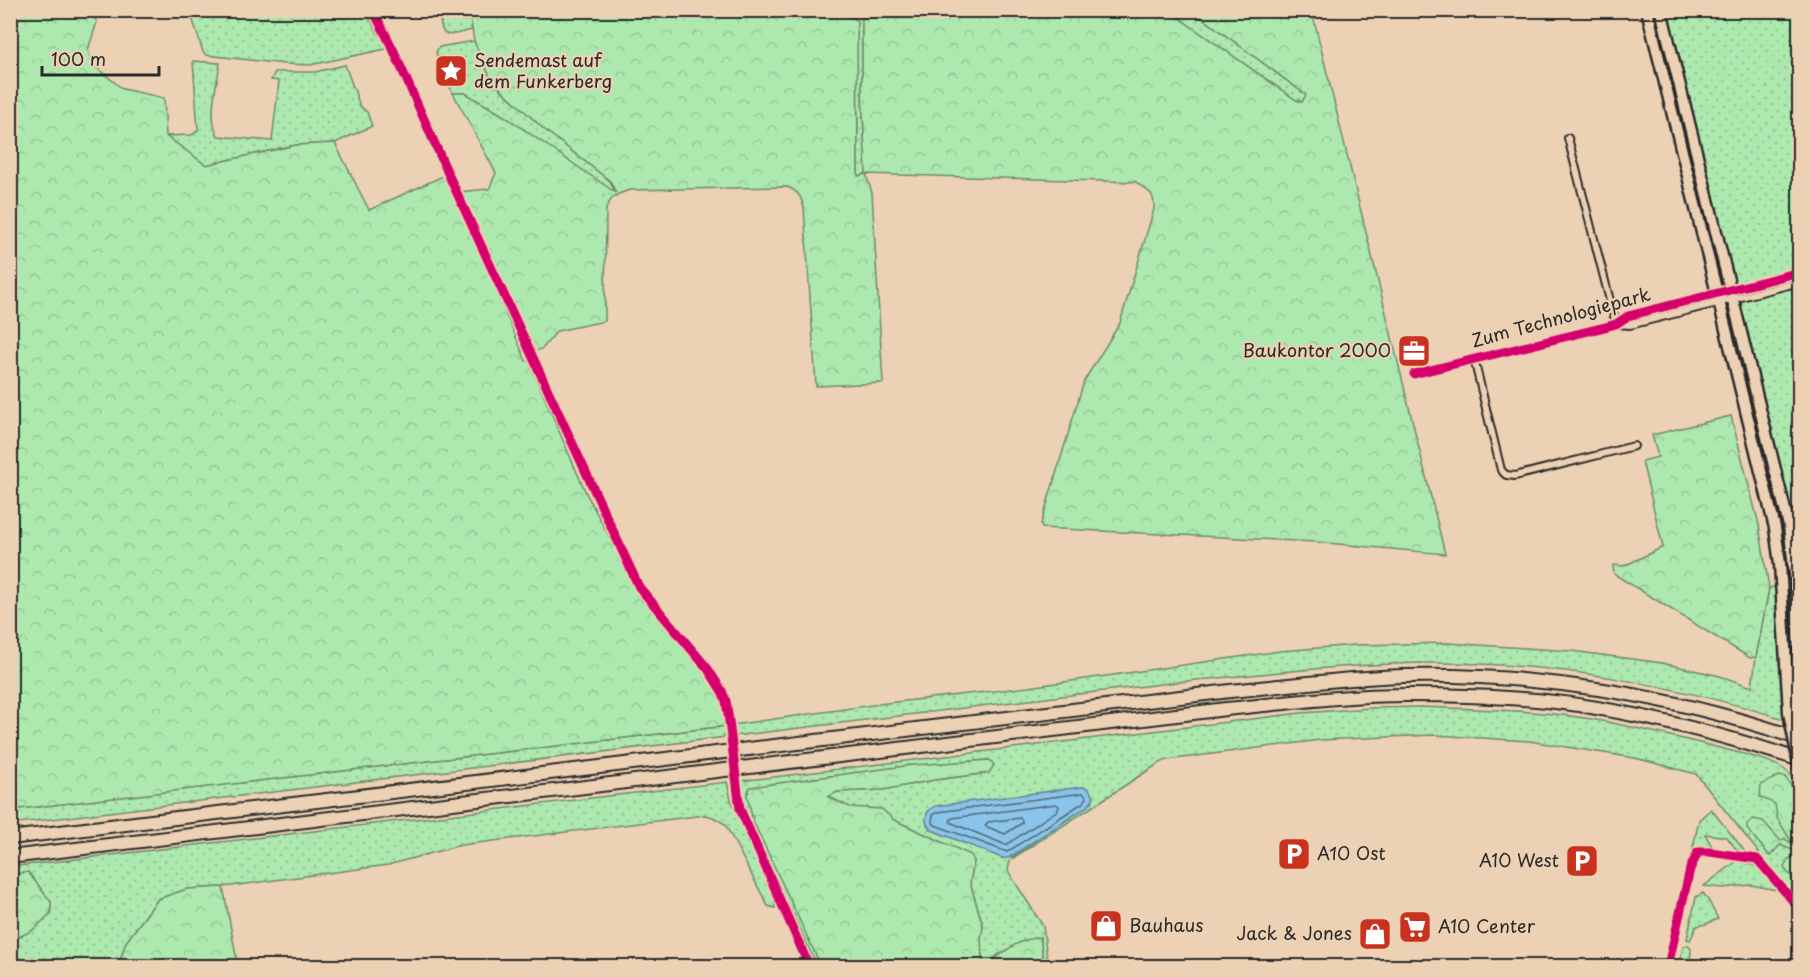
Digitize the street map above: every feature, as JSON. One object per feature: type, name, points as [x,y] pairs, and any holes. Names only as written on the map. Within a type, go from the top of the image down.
[{"type":"highway","points":[[10,838],[1222,692],[1403,676],[1522,680],[1601,690],[1695,709],[1766,727],[1800,739]]},
{"type":"highway","points":[[10,856],[1226,709],[1330,699],[1405,695],[1467,696],[1533,700],[1597,708],[1738,740],[1800,760]]},
{"type":"main road","points":[[1647,10],[1778,541],[1789,712],[1800,769]]},
{"type":"main road","points":[[1661,10],[1797,563],[1800,688]]},
{"type":"main road","points":[[1780,564],[1797,563]]},
{"type":"street","points":[[373,10],[425,118]]},
{"type":"street","points":[[1568,138],[1616,324]]},
{"type":"street","points":[[1732,295],[1800,272]]},
{"type":"street","points":[[1732,295],[1800,282]]},
{"type":"street","name":"Zum Technologiepark","points":[[1414,374],[1616,324],[1628,316],[1732,295]]},
{"type":"street","points":[[1474,359],[1501,470],[1506,475],[1515,476],[1634,446]]},
{"type":"street","points":[[1668,966],[1690,869],[1698,852],[1757,859],[1800,909]]},
{"type":"green space","points":[[832,10],[857,20],[858,176],[866,174],[872,193],[883,383],[816,386],[804,208],[798,194],[787,187],[630,190],[615,196],[606,209],[605,321],[557,331],[543,348],[534,352],[458,192],[489,189],[496,173],[453,93],[465,93],[504,116],[616,193],[610,181],[545,130],[492,81],[474,41],[469,11]]},
{"type":"green space","points":[[945,10],[1169,11],[1302,102],[1306,95],[1193,11],[1409,11],[1313,16],[1445,554],[1316,542],[1042,528],[1041,524],[1084,381],[1120,323],[1154,209],[1153,198],[1150,192],[1136,182],[866,174],[862,92],[862,18],[944,18]]},
{"type":"green space","points":[[10,11],[90,11],[97,22],[88,50],[91,60],[98,69],[123,89],[164,98],[166,136],[206,165],[296,145],[335,143],[369,210],[443,176],[485,264],[586,493],[630,576],[713,683],[720,698],[726,726],[11,810]]},
{"type":"green space","points":[[190,11],[366,11],[378,34],[387,43],[386,49],[310,65],[206,55]]},
{"type":"green space","points":[[439,11],[469,11],[472,30],[446,34],[441,27]]},
{"type":"green space","points":[[832,11],[945,11],[945,18],[862,18],[862,92],[866,174],[858,176],[857,20]]},
{"type":"green space","points":[[1169,11],[1193,11],[1306,95],[1302,102],[1296,100]]},
{"type":"green space","points":[[1666,11],[1799,11],[1799,548]]},
{"type":"green space","points":[[474,41],[492,81],[545,130],[610,181],[616,195],[504,116],[465,93],[453,93],[443,75],[436,52],[439,47]]},
{"type":"green space","points":[[193,61],[220,63],[213,110],[218,136],[272,141],[279,81],[271,80],[275,72],[315,72],[345,65],[360,106],[367,112],[372,126],[335,143],[296,145],[206,165],[166,136],[192,135],[198,130]]},
{"type":"green space","points":[[1731,416],[1759,525],[1769,588],[1756,657],[1750,658],[1614,574],[1613,565],[1624,566],[1663,547],[1642,461],[1658,457],[1652,435]]},
{"type":"green space","points":[[1799,583],[1799,724],[1754,710],[1661,687],[1566,671],[1470,663],[1362,666],[1178,682],[11,824],[10,810],[726,726],[887,703],[1029,687],[1280,651],[1356,645],[1448,643],[1572,651],[1662,663],[1720,676],[1752,687],[1769,588]]},
{"type":"green space","points":[[1371,708],[1464,708],[1570,716],[1658,733],[1741,753],[1779,766],[1791,776],[1798,801],[1800,818],[1799,903],[1696,774],[1635,758],[1529,741],[1434,735],[1320,740],[1167,760],[1010,860],[1008,871],[1043,926],[1048,966],[1044,966],[1040,937],[998,955],[986,966],[982,958],[983,925],[970,883],[974,861],[957,849],[894,820],[881,809],[850,808],[828,796],[837,792],[883,790],[989,773],[989,760],[869,771],[750,788],[786,888],[821,966],[817,966],[746,813],[742,799],[740,781],[1301,713]],"holes":[[[1083,787],[1093,801],[1012,857],[1002,858],[932,830],[926,820],[930,810],[936,806]]]},
{"type":"green space","points":[[990,760],[994,765],[989,773],[883,790],[837,792],[828,797],[850,807],[882,809],[894,820],[971,855],[974,861],[970,883],[983,926],[982,958],[986,966],[821,966],[753,821],[747,795],[750,787],[912,765]]},
{"type":"green space","points":[[1779,776],[1785,777],[1792,787],[1799,807],[1799,885],[1784,868],[1788,859],[1796,856],[1795,851],[1780,845],[1770,856],[1747,829],[1747,824],[1753,819],[1763,821],[1780,840],[1785,839],[1793,844],[1777,818],[1775,804],[1760,797],[1761,785]]},
{"type":"green space","points":[[727,782],[731,800],[774,897],[775,908],[768,906],[725,824],[705,815],[461,845],[388,865],[223,887],[187,889],[158,899],[126,942],[121,966],[11,966],[11,941],[33,930],[51,913],[51,902],[29,873],[11,875],[10,867]]},
{"type":"green space","points":[[1711,809],[1747,854],[1736,849],[1727,837],[1705,834],[1713,848],[1699,848],[1691,856],[1699,820]]},
{"type":"green space","points":[[1737,861],[1756,866],[1777,890],[1751,885],[1723,888],[1704,886]]},
{"type":"green space","points":[[28,872],[51,902],[51,913],[33,930],[11,941],[11,875]]},
{"type":"green space","points":[[223,887],[238,966],[121,966],[126,942],[158,899],[187,889]]},
{"type":"green space","points":[[1703,893],[1718,919],[1697,926],[1690,940],[1687,939],[1696,897]]},
{"type":"green space","points":[[1040,937],[1044,966],[986,966],[1017,944]]},
{"type":"green space","points":[[1688,945],[1691,949],[1690,966],[1679,966],[1683,947]]},
{"type":"water","points":[[1088,788],[1094,797],[1088,806],[1008,858],[1002,858],[932,830],[926,820],[929,810],[936,806]]},
{"type":"cycle path","points":[[373,10],[393,49],[450,178],[639,587],[708,669],[722,691],[726,701],[740,809],[809,966]]},
{"type":"cycle path","points":[[1414,374],[1605,327],[1616,324],[1628,316],[1800,272]]},
{"type":"cycle path","points":[[1668,966],[1690,869],[1698,852],[1757,859],[1800,909]]},
{"type":"place","name":"Sendemast auf dem Funkerberg","points":[[451,71]]},
{"type":"place","name":"Baukontor 2000","points":[[1414,351]]},
{"type":"place","name":"A10 Ost","points":[[1294,854]]},
{"type":"place","name":"A10 West","points":[[1582,861]]},
{"type":"place","name":"Bauhaus","points":[[1106,926]]},
{"type":"place","name":"A10 Center","points":[[1415,927]]},
{"type":"place","name":"Jack & Jones","points":[[1375,934]]}]
